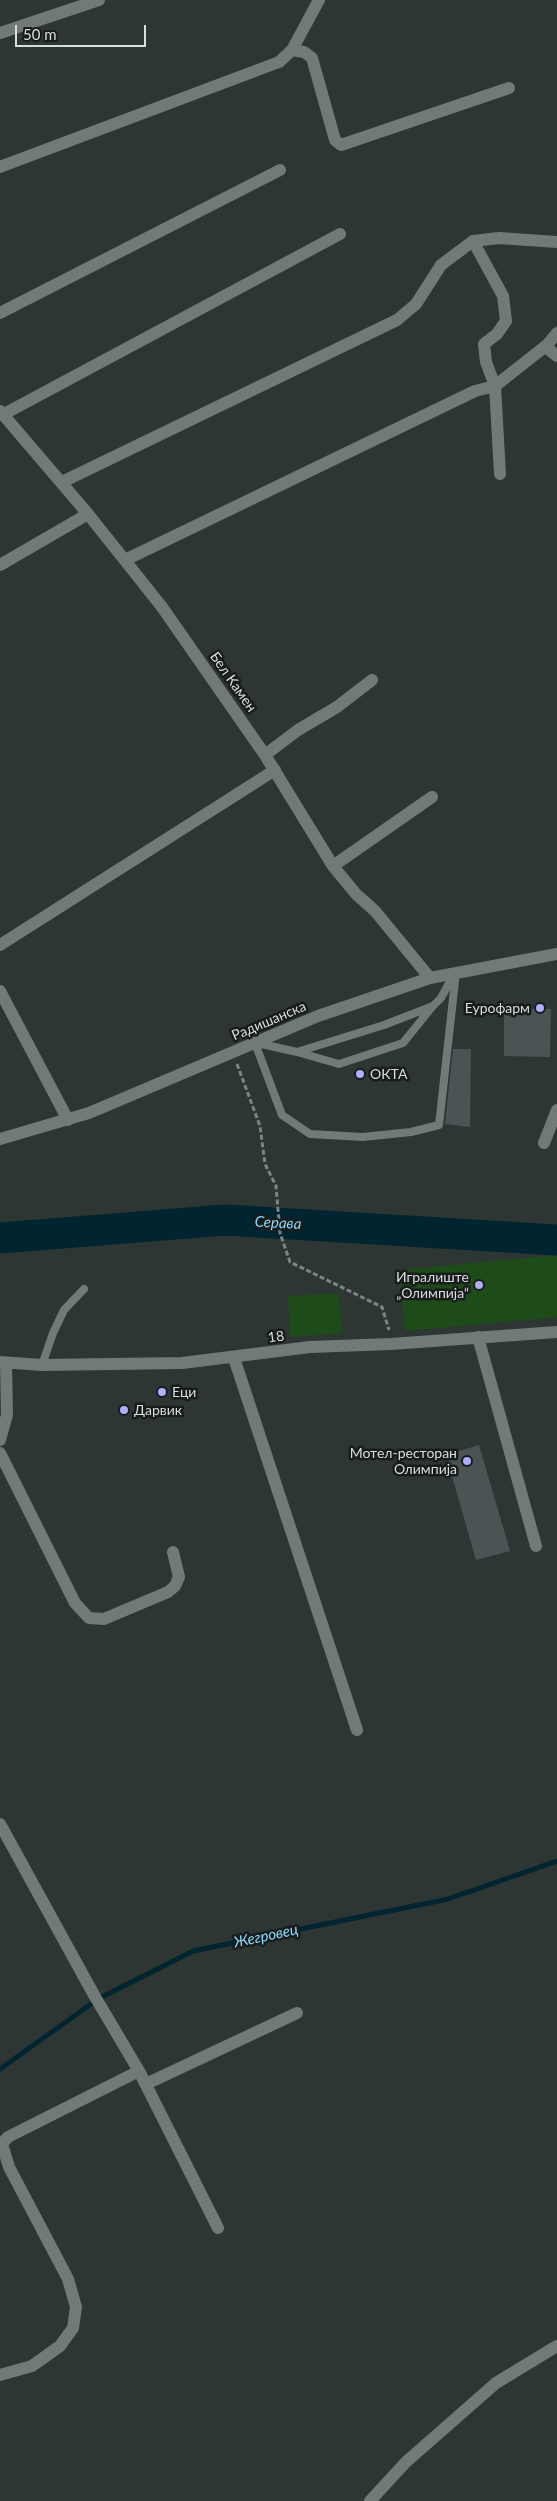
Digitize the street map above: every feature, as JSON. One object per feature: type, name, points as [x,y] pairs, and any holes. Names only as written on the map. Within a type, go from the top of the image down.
[{"type":"street","points":[[0,33],[100,0]]},
{"type":"street","points":[[0,168],[279,62],[292,50],[318,0]]},
{"type":"street","points":[[292,50],[304,52],[312,58],[336,140],[341,145],[509,88]]},
{"type":"street","points":[[0,313],[280,170]]},
{"type":"street","points":[[2,412],[340,234]]},
{"type":"street","points":[[62,482],[397,320],[416,304],[441,265],[473,241],[499,238],[557,242]]},
{"type":"street","points":[[473,241],[503,296],[506,321],[497,334],[484,344],[486,362],[495,386],[500,474]]},
{"type":"street","points":[[125,560],[475,391],[495,386],[547,346],[557,333]]},
{"type":"street","points":[[547,346],[557,356]]},
{"type":"street","name":"Бел Камен","points":[[2,412],[62,482],[167,615],[275,770],[333,866],[356,894],[375,911],[430,978]]},
{"type":"street","points":[[0,565],[88,514]]},
{"type":"street","points":[[265,755],[298,730],[337,707],[372,680]]},
{"type":"street","points":[[0,946],[275,770]]},
{"type":"street","points":[[333,866],[432,797]]},
{"type":"street","name":"Радишанска","points":[[0,1139],[68,1120],[318,1016],[430,978],[557,954]]},
{"type":"street","points":[[0,991],[68,1120]]},
{"type":"street","points":[[544,1143],[557,1110]]},
{"type":"street","points":[[389,1331],[391,1344]]},
{"type":"street","name":"18","points":[[3,1363],[141,1365],[234,1358],[310,1347],[391,1344],[478,1336],[557,1332]]},
{"type":"street","points":[[478,1336],[536,1546]]},
{"type":"street","points":[[234,1358],[357,1730]]},
{"type":"street","points":[[0,1440],[7,1415],[3,1363]]},
{"type":"street","points":[[0,1453],[75,1603],[90,1618],[104,1619],[168,1592],[175,1586],[179,1577],[172,1552]]},
{"type":"street","points":[[0,1824],[94,1996],[139,2071],[218,2228]]},
{"type":"street","points":[[146,2084],[297,2013]]},
{"type":"street","points":[[0,2375],[32,2366],[60,2346],[73,2328],[76,2307],[68,2279],[9,2167],[2,2144],[8,2137],[139,2071]]},
{"type":"street","points":[[370,2501],[406,2462],[496,2383],[557,2346]]},
{"type":"lane","points":[[255,1043],[339,1064],[403,1043],[441,998],[456,972]]},
{"type":"lane","points":[[255,1043],[282,1115],[310,1134],[363,1137],[411,1132],[439,1124],[456,972]]},
{"type":"lane","points":[[297,1052],[433,1006]]},
{"type":"lane","points":[[42,1365],[53,1333],[64,1310],[84,1289]]},
{"type":"path","points":[[232,1052],[260,1126],[265,1164],[276,1186],[280,1233],[290,1262],[382,1307],[389,1331]]},
{"type":"green space","name":"Игралиште „Олимпија“","points":[[557,1255],[557,1317],[405,1331],[399,1270]]},
{"type":"green space","points":[[338,1293],[343,1333],[290,1337],[288,1296]]},
{"type":"building","points":[[504,1008],[551,1009],[550,1057],[504,1056]]},
{"type":"building","points":[[453,1049],[471,1049],[470,1127],[445,1124]]},
{"type":"building","points":[[479,1445],[510,1551],[476,1560],[446,1455]]},
{"type":"waterway","name":"Серава","points":[[0,1238],[225,1220],[557,1240]]},
{"type":"waterway","name":"Жегровец","points":[[0,2069],[98,1999],[193,1951],[448,1899],[557,1861]]},
{"type":"place","name":"Еурофарм","points":[[540,1008]]},
{"type":"place","name":"ОКТА","points":[[360,1074]]},
{"type":"place","name":"Игралиште „Олимпија“","points":[[479,1285]]},
{"type":"place","name":"Еци","points":[[162,1392]]},
{"type":"place","name":"Дарвик","points":[[124,1410]]},
{"type":"place","name":"Мотел-ресторан Олимпија","points":[[467,1461]]}]
